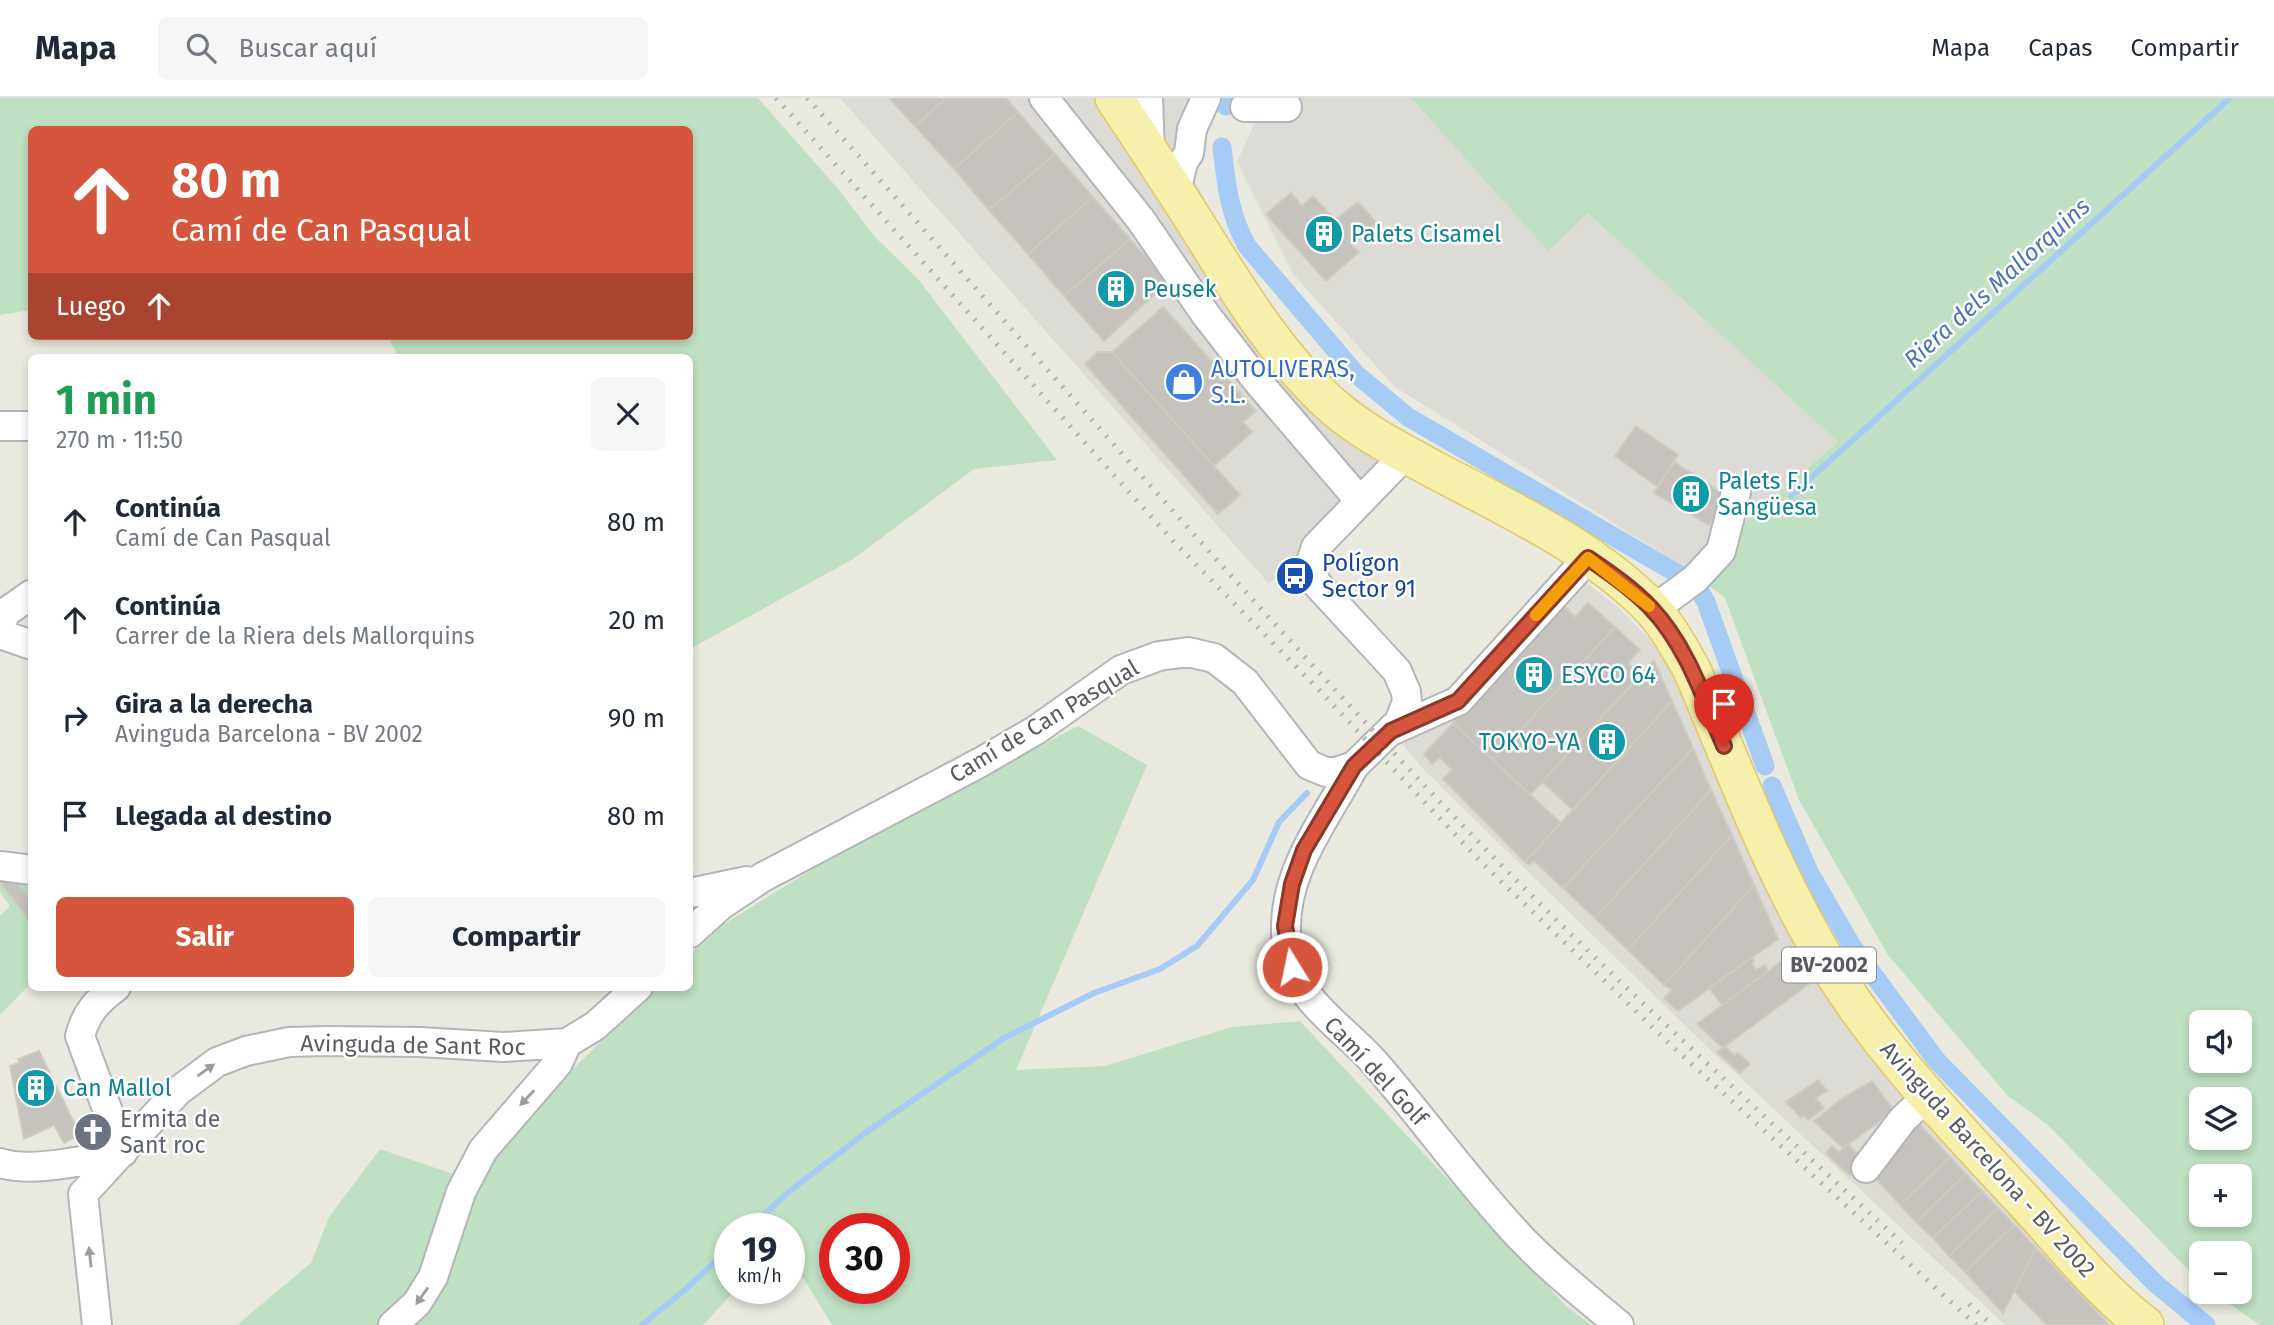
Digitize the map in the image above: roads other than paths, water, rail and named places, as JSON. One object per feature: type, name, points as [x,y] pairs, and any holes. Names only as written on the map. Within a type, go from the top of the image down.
[{"type":"main road","name":"BV-2002","points":[[1114,98],[1172,156],[1236,288],[1287,359],[1326,401],[1404,456]]},
{"type":"main road","name":"Avinguda Barcelona - BV 2002","points":[[1404,456],[1499,505],[1588,558],[1653,610],[1680,647],[1692,670],[1765,843],[1816,944],[1871,1027],[1927,1097],[2102,1284],[2145,1325]]},
{"type":"street","points":[[1045,98],[1141,220],[1206,315],[1258,382],[1360,501]]},
{"type":"street","points":[[1172,156],[1206,98]]},
{"type":"street","points":[[1149,107],[1172,156]]},
{"type":"street","points":[[1245,107],[1287,107]]},
{"type":"street","points":[[0,426],[28,426]]},
{"type":"street","points":[[1354,766],[1391,731],[1404,712],[1406,702],[1403,681],[1397,671],[1315,583],[1310,565],[1317,547],[1404,456]]},
{"type":"street","points":[[1653,610],[1695,579],[1721,551],[1736,492]]},
{"type":"street","points":[[1391,731],[1458,701],[1588,558]]},
{"type":"street","points":[[0,626],[6,612],[28,597]]},
{"type":"street","points":[[0,635],[28,644]]},
{"type":"street","name":"Camí de Can Pasqual","points":[[763,877],[1025,737],[1130,665],[1169,653],[1197,653],[1214,658],[1230,668],[1257,696],[1302,757],[1318,771],[1336,772],[1354,766]]},
{"type":"street","name":"Camí del Golf","points":[[1354,766],[1304,850],[1292,884],[1285,926],[1287,947],[1300,986],[1312,1003],[1372,1060],[1520,1238],[1619,1325]]},
{"type":"street","points":[[0,866],[28,870]]},
{"type":"street","points":[[693,892],[763,877]]},
{"type":"street","points":[[693,930],[721,905],[763,877]]},
{"type":"street","points":[[0,1163],[72,1163],[123,1152],[80,1036],[84,1021],[95,1002],[110,991]]},
{"type":"street","name":"Avinguda de Sant Roc","points":[[83,1194],[178,1091],[217,1062],[246,1051],[289,1042],[327,1041],[420,1042],[503,1047],[566,1043],[595,1026],[634,991]]},
{"type":"street","points":[[393,1325],[417,1303],[433,1277],[461,1192],[483,1150],[558,1063],[566,1043]]},
{"type":"street","points":[[1866,1168],[1903,1119],[1927,1097]]},
{"type":"street","points":[[38,1165],[66,1172],[83,1194],[97,1325]]},
{"type":"waterway","points":[[1226,106],[1230,98]]},
{"type":"waterway","name":"Riera dels Mallorquins","points":[[1791,496],[2230,98]]},
{"type":"waterway","points":[[1222,147],[1232,210],[1247,246],[1356,374],[1408,417],[1683,577]]},
{"type":"waterway","points":[[1699,590],[1706,602],[1765,766]]},
{"type":"waterway","points":[[1772,786],[1809,872],[1852,946],[1937,1061],[2156,1284],[2206,1325]]},
{"type":"waterway","points":[[766,1213],[865,1133],[1004,1038],[1094,993],[1160,969],[1197,946],[1253,880],[1279,822],[1307,793]]},
{"type":"waterway","points":[[642,1325],[714,1263]]},
{"type":"railway","points":[[776,98],[1173,541],[1318,689],[1483,864],[1674,1048],[1976,1325]]},
{"type":"railway","points":[[807,98],[1213,556],[1463,826],[1624,986],[1902,1243]]},
{"type":"railway","points":[[1969,1304],[1992,1325]]},
{"type":"place","name":"Palets Cisamel","points":[[1324,234]]},
{"type":"place","name":"Peusek","points":[[1116,289]]},
{"type":"place","name":"AUTOLIVERAS, S.L.","points":[[1184,382]]},
{"type":"place","name":"Palets F.J. Sangüesa","points":[[1691,494]]},
{"type":"place","name":"Polígon Sector 91","points":[[1295,576]]},
{"type":"place","name":"ESYCO 64","points":[[1534,675]]},
{"type":"place","name":"TOKYO-YA","points":[[1607,742]]},
{"type":"place","name":"Can Mallol","points":[[36,1088]]},
{"type":"place","name":"Ermita de Sant roc","points":[[93,1132]]}]
